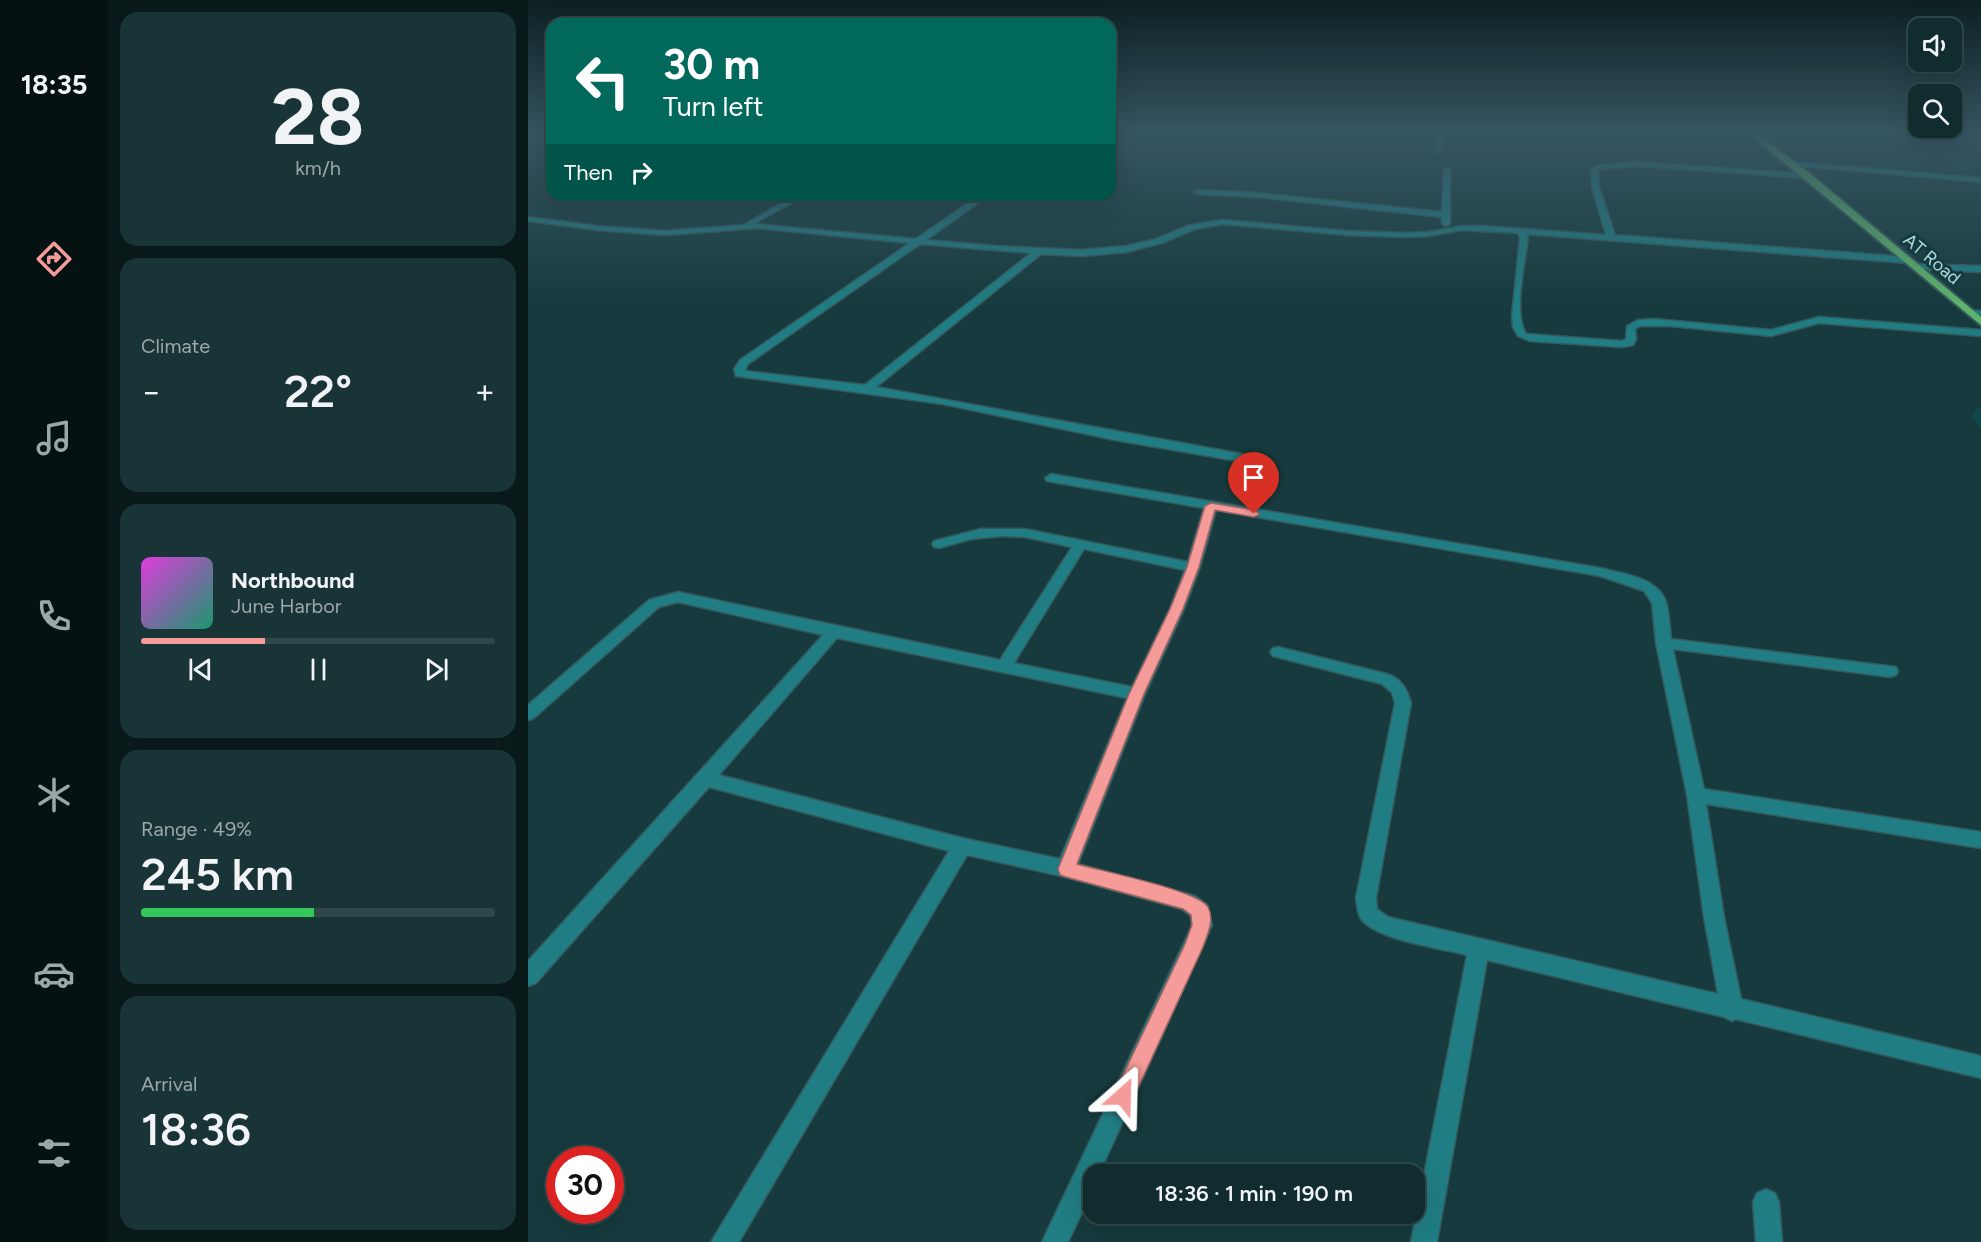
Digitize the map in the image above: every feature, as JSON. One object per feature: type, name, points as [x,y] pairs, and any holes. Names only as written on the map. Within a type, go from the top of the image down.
[{"type":"highway","name":"AT Road","points":[[1825,190],[1981,322]]},
{"type":"street","points":[[1446,230],[1447,190]]},
{"type":"street","points":[[1596,190],[1609,221],[1611,238]]},
{"type":"street","points":[[1198,192],[1258,195],[1446,215]]},
{"type":"street","points":[[744,225],[790,201]]},
{"type":"street","points":[[976,201],[744,362],[739,369],[740,374],[943,400],[1115,436],[1238,457]]},
{"type":"street","points":[[528,219],[597,228],[665,233],[744,225],[1038,252],[1082,253],[1126,249],[1159,241],[1193,228],[1223,222],[1360,233],[1428,234],[1446,230],[1483,228],[1981,269]]},
{"type":"street","points":[[1521,231],[1524,238],[1516,295],[1518,328],[1520,334],[1530,338],[1629,343],[1630,328],[1638,322],[1769,333],[1793,330],[1804,322],[1819,320],[1981,333]]},
{"type":"street","points":[[867,389],[1038,252]]},
{"type":"street","points":[[1051,478],[1600,572],[1649,588],[1659,603],[1664,643],[1696,795],[1714,917],[1732,1010]]},
{"type":"street","points":[[1066,869],[1137,694],[1177,609],[1193,567],[1211,506]]},
{"type":"street","points":[[939,544],[961,535],[1025,533],[1193,567]]},
{"type":"street","points":[[1004,666],[1080,544]]},
{"type":"street","points":[[528,714],[642,613],[654,603],[666,598],[689,598],[834,632],[1137,694]]},
{"type":"street","points":[[528,976],[834,632]]},
{"type":"street","points":[[1664,643],[1890,671]]},
{"type":"street","points":[[1278,652],[1388,680],[1399,690],[1403,703],[1366,898],[1368,913],[1382,925],[1478,950],[1981,1067]]},
{"type":"street","points":[[705,779],[962,846],[1066,869],[1188,902],[1200,911],[1202,925],[1055,1242]]},
{"type":"street","points":[[1696,795],[1981,840]]},
{"type":"street","points":[[724,1242],[962,846]]},
{"type":"street","points":[[1424,1242],[1478,950]]},
{"type":"street","points":[[1766,1202],[1769,1242]]},
{"type":"lane","points":[[1970,312],[1981,313]]},
{"type":"route","points":[[1123,1096],[1193,947],[1202,925],[1200,911],[1188,902],[1066,869],[1137,694],[1177,609],[1193,567],[1211,506],[1254,514]]}]
